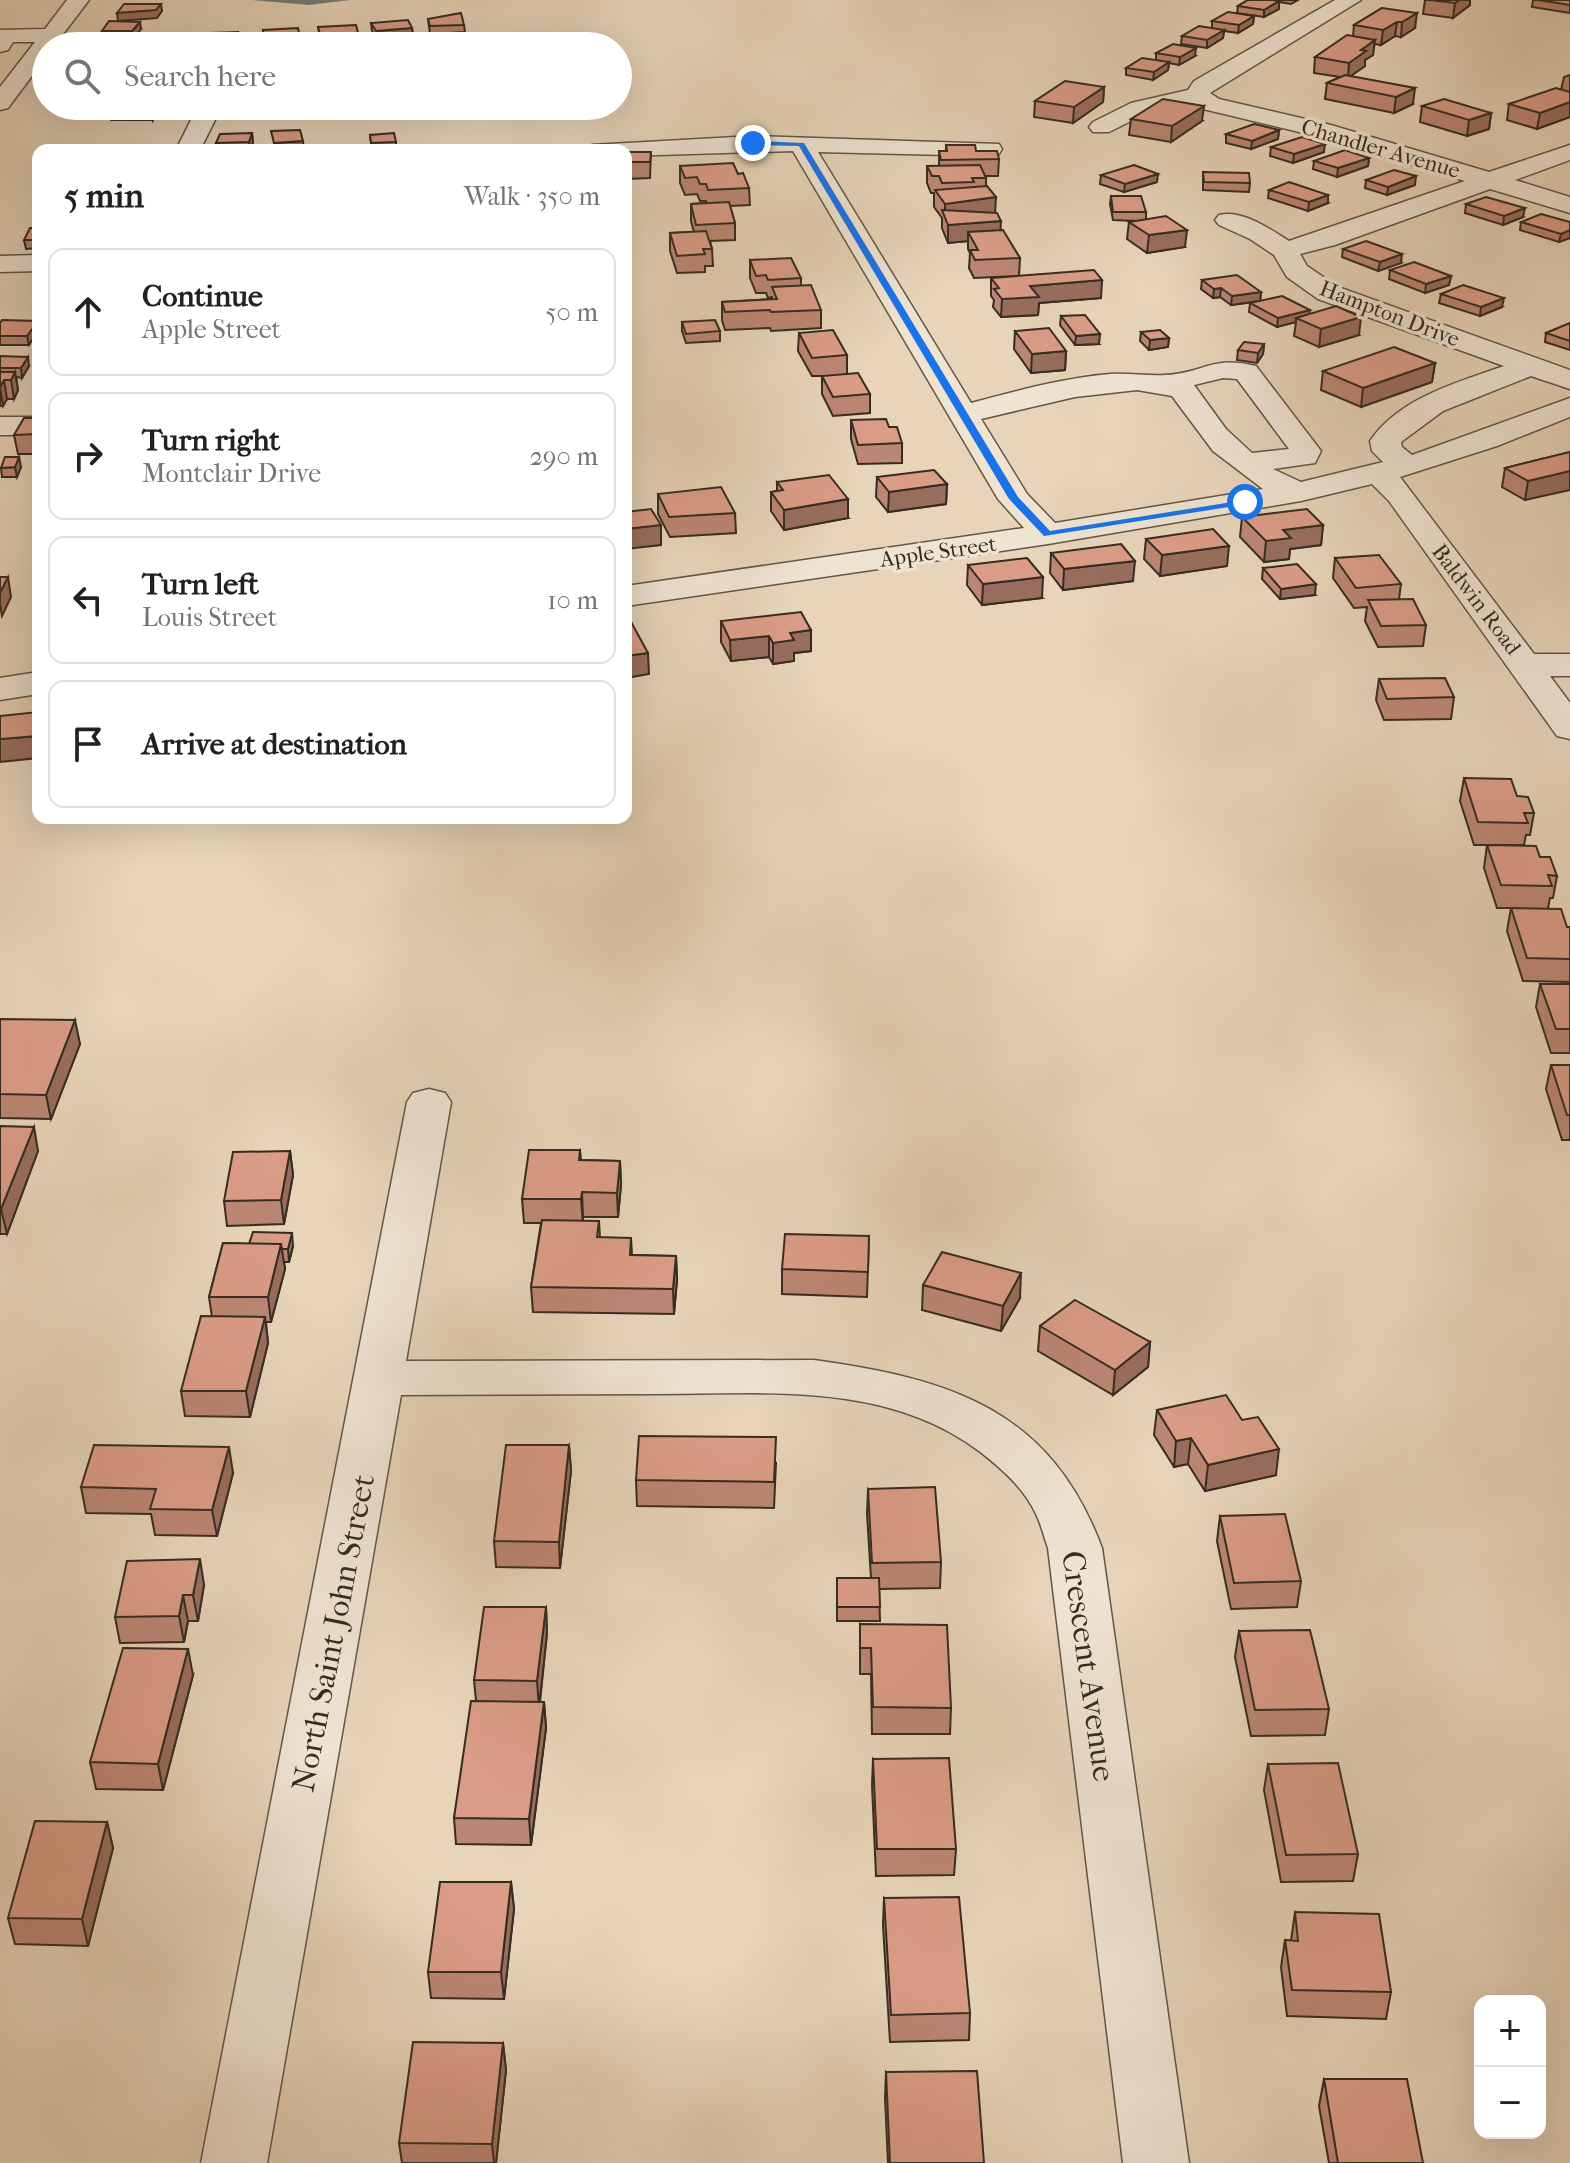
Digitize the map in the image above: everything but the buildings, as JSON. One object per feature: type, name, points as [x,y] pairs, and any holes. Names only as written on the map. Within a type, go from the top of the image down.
[{"type":"street","points":[[57,32],[78,0]]},
{"type":"street","points":[[1101,127],[1139,108],[1198,92],[1224,73],[1350,0]]},
{"type":"street","points":[[0,48],[32,55]]},
{"type":"street","points":[[0,70],[32,60]]},
{"type":"street","points":[[0,103],[32,66]]},
{"type":"street","points":[[1224,73],[1249,80]]},
{"type":"street","name":"Chandler Avenue","points":[[1198,92],[1211,104],[1286,110],[1404,154],[1570,205]]},
{"type":"street","points":[[191,144],[203,120]]},
{"type":"street","points":[[632,148],[705,143],[990,149]]},
{"type":"street","points":[[801,144],[872,268],[1014,499],[1048,534]]},
{"type":"street","points":[[1404,154],[1433,146],[1455,145]]},
{"type":"street","points":[[1505,150],[1560,157]]},
{"type":"street","points":[[1285,250],[1326,239],[1560,157]]},
{"type":"street","name":"Hampton Drive","points":[[1228,220],[1259,233],[1285,250],[1296,271],[1328,293],[1570,380]]},
{"type":"street","points":[[0,264],[32,263]]},
{"type":"street","points":[[1447,366],[1489,351]]},
{"type":"street","points":[[1493,438],[1428,409],[1440,400],[1532,366]]},
{"type":"street","points":[[1162,385],[1223,369],[1246,372],[1306,451],[1304,456],[1247,463]]},
{"type":"street","points":[[964,414],[1106,383],[1162,385],[1185,392],[1215,435],[1247,463],[1283,489],[1301,492]]},
{"type":"street","name":"Apple Street","points":[[632,595],[1048,534],[1301,492],[1393,470],[1493,438],[1570,407]]},
{"type":"street","name":"Baldwin Road","points":[[1428,409],[1391,433],[1385,441],[1400,494],[1570,728]]},
{"type":"street","points":[[0,426],[32,426]]},
{"type":"street","points":[[1526,665],[1570,665]]},
{"type":"street","points":[[0,689],[32,684]]},
{"type":"street","name":"North Saint John Street","points":[[234,2163],[429,1102]]},
{"type":"street","name":"Crescent Avenue","points":[[380,1378],[814,1377],[866,1383],[916,1396],[962,1415],[1003,1441],[1036,1472],[1060,1508],[1075,1548],[1156,2163]]},
{"type":"waterway","points":[[255,0],[309,3],[347,0]]},
{"type":"route","points":[[753,143],[801,144],[867,259],[1014,499],[1048,534],[1245,502]]}]
